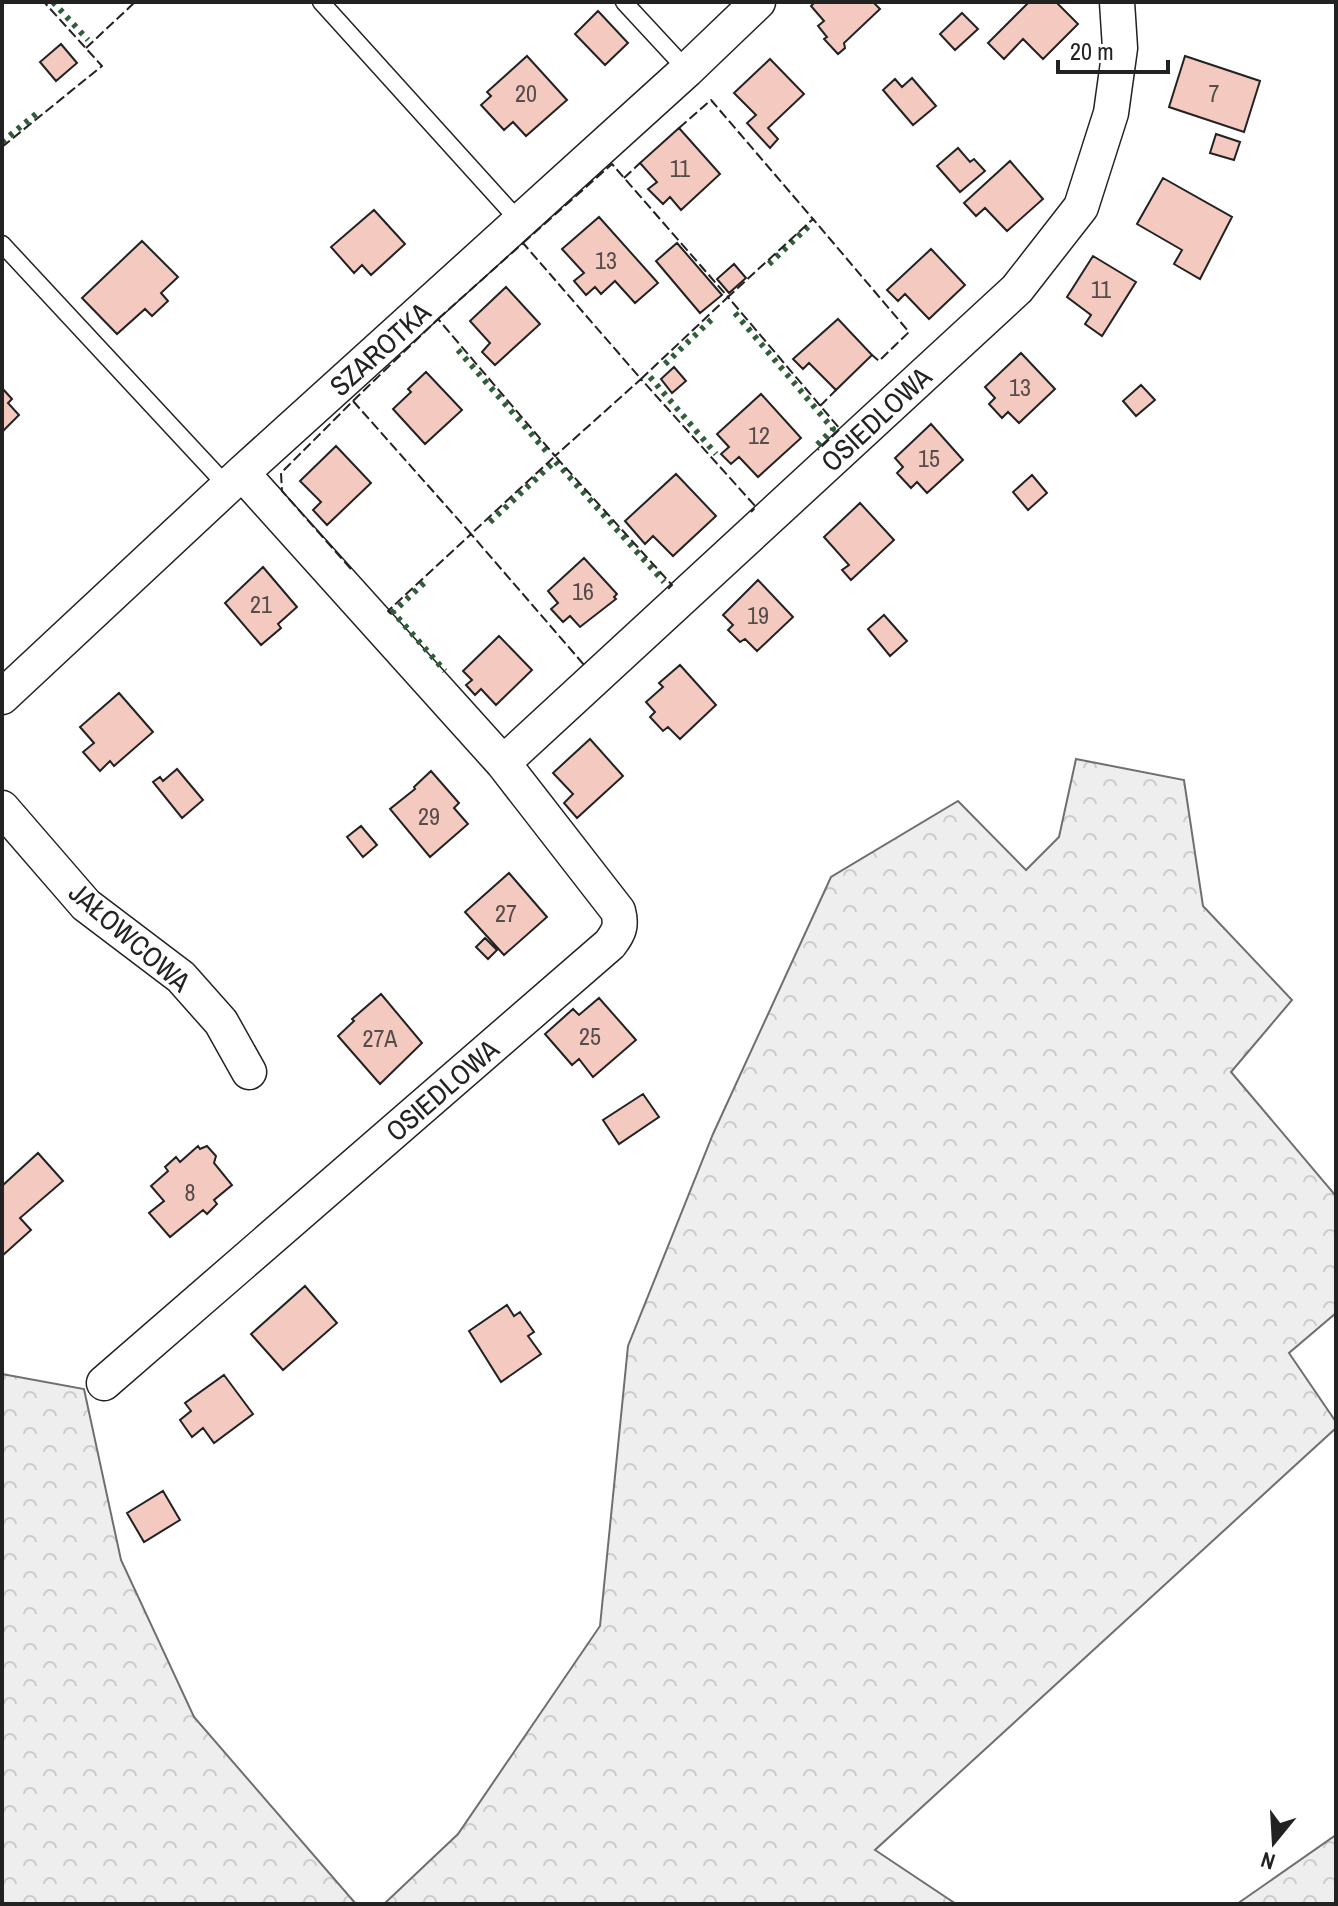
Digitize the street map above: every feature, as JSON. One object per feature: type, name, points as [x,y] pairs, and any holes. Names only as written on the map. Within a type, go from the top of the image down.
[{"type":"street","name":"SZAROTKA","points":[[2,697],[758,2]]},
{"type":"street","name":"OSIEDLOWA","points":[[503,763],[1017,289],[1081,207],[1111,113],[1120,48],[1117,2]]},
{"type":"street","name":"OSIEDLOWA","points":[[104,1383],[610,944],[619,932],[621,921],[618,911],[503,763],[235,480]]},
{"type":"street","name":"JAŁOWCOWA","points":[[2,808],[86,905],[181,977],[221,1022],[249,1072]]},
{"type":"lane","points":[[321,2],[520,222]]},
{"type":"lane","points":[[624,2],[687,70]]},
{"type":"lane","points":[[2,244],[235,480]]},
{"type":"green space","points":[[1076,759],[1184,780],[1203,906],[1292,1000],[1231,1072],[1336,1196],[1336,1313],[1289,1353],[1336,1422],[1336,1428],[875,1850],[956,1904],[384,1904],[458,1834],[600,1626],[628,1346],[713,1134],[831,877],[958,801],[1026,870],[1059,837]]},
{"type":"green space","points":[[2,1374],[84,1389],[121,1560],[194,1717],[356,1904],[2,1904]]},
{"type":"green space","points":[[1336,1835],[1336,1904],[1237,1904]]},
{"type":"building","points":[[815,2],[873,2],[880,9],[844,43],[845,48],[838,54],[824,39],[827,37],[818,26],[824,21],[811,6]]},
{"type":"building","points":[[1029,2],[1056,2],[1078,24],[1043,59],[1023,39],[1004,59],[988,43]]},
{"type":"building","points":[[598,11],[628,43],[605,65],[575,34]]},
{"type":"building","points":[[962,13],[978,29],[955,50],[940,34]]},
{"type":"building","points":[[61,44],[77,63],[56,81],[40,62]]},
{"type":"building","points":[[527,56],[567,100],[526,136],[513,122],[504,130],[481,105],[491,96],[487,92]]},
{"type":"building","points":[[1185,56],[1260,81],[1244,132],[1169,107]]},
{"type":"building","points":[[770,59],[804,94],[768,128],[778,139],[770,148],[747,123],[756,115],[734,93]]},
{"type":"building","points":[[912,78],[936,106],[913,125],[883,90],[895,79],[902,87]]},
{"type":"building","points":[[679,128],[720,174],[681,210],[670,197],[663,204],[648,189],[657,182],[640,163]]},
{"type":"building","points":[[1216,134],[1240,142],[1234,160],[1210,153]]},
{"type":"building","points":[[958,148],[970,162],[974,159],[985,171],[960,192],[937,166]]},
{"type":"building","points":[[1010,161],[1043,199],[1007,231],[985,208],[976,216],[964,203]]},
{"type":"building","points":[[1163,178],[1232,217],[1200,279],[1174,264],[1182,250],[1137,224]]},
{"type":"building","points":[[374,210],[405,244],[371,275],[362,265],[354,273],[331,247]]},
{"type":"building","points":[[599,217],[658,283],[635,303],[615,281],[601,294],[595,287],[586,295],[574,281],[584,273],[562,249]]},
{"type":"building","points":[[142,241],[178,277],[161,293],[168,301],[152,316],[145,309],[117,334],[82,298]]},
{"type":"building","points":[[677,243],[722,295],[700,313],[656,261]]},
{"type":"building","points":[[931,249],[965,285],[929,319],[905,294],[898,301],[887,290]]},
{"type":"building","points":[[1093,256],[1136,282],[1102,336],[1085,324],[1091,315],[1067,297]]},
{"type":"building","points":[[734,264],[746,278],[729,293],[717,279]]},
{"type":"building","points":[[506,287],[540,324],[495,365],[482,352],[490,343],[470,321]]},
{"type":"building","points":[[838,319],[872,355],[836,390],[809,363],[803,369],[793,359]]},
{"type":"building","points":[[1021,353],[1055,389],[1019,423],[1008,412],[1002,418],[989,404],[995,398],[985,387]]},
{"type":"building","points":[[674,367],[686,381],[672,393],[661,379]]},
{"type":"building","points":[[426,372],[462,410],[425,444],[393,409]]},
{"type":"building","points":[[1141,385],[1155,400],[1136,416],[1123,401]]},
{"type":"building","points":[[2,388],[12,399],[8,403],[19,415],[2,432]]},
{"type":"building","points":[[761,394],[801,438],[758,477],[739,457],[731,464],[721,454],[729,447],[717,434]]},
{"type":"building","points":[[931,424],[963,460],[927,493],[917,482],[911,488],[897,473],[903,467],[895,458]]},
{"type":"building","points":[[336,446],[371,483],[327,525],[313,510],[321,502],[300,481]]},
{"type":"building","points":[[676,474],[716,516],[673,556],[653,536],[645,544],[625,521]]},
{"type":"building","points":[[1032,475],[1047,493],[1028,510],[1013,492]]},
{"type":"building","points":[[860,503],[894,540],[851,580],[842,570],[849,565],[824,537]]},
{"type":"building","points":[[584,558],[617,594],[616,599],[580,627],[570,616],[563,622],[551,609],[558,603],[548,591]]},
{"type":"building","points":[[263,567],[297,607],[278,624],[281,628],[261,645],[225,603]]},
{"type":"building","points":[[758,580],[793,617],[757,651],[745,639],[740,642],[728,630],[733,625],[723,615]]},
{"type":"building","points":[[884,615],[907,641],[890,656],[868,629]]},
{"type":"building","points":[[499,636],[532,670],[496,705],[481,689],[475,695],[466,685],[472,680],[463,671]]},
{"type":"building","points":[[680,665],[716,705],[680,739],[668,727],[663,731],[650,717],[655,712],[646,702],[663,687],[659,683]]},
{"type":"building","points":[[119,693],[153,732],[114,766],[110,761],[100,771],[83,752],[94,743],[80,727]]},
{"type":"building","points":[[590,739],[623,776],[577,818],[564,803],[573,794],[553,773]]},
{"type":"building","points":[[177,769],[203,800],[182,818],[153,782],[160,777],[163,781]]},
{"type":"building","points":[[431,771],[459,803],[454,808],[468,824],[430,857],[390,809]]},
{"type":"building","points":[[361,826],[377,845],[363,857],[347,837]]},
{"type":"building","points":[[509,873],[547,917],[504,955],[465,912]]},
{"type":"building","points":[[485,938],[497,950],[488,959],[476,947]]},
{"type":"building","points":[[381,994],[422,1043],[380,1084],[338,1036]]},
{"type":"building","points":[[599,998],[636,1040],[593,1077],[579,1059],[572,1065],[545,1034],[573,1009],[579,1015]]},
{"type":"building","points":[[643,1094],[659,1117],[619,1144],[603,1120]]},
{"type":"building","points":[[198,1146],[200,1149],[207,1146],[216,1156],[214,1163],[232,1185],[214,1200],[217,1204],[207,1214],[203,1210],[170,1237],[149,1213],[164,1201],[151,1186],[168,1171],[165,1167],[176,1157],[180,1162]]},
{"type":"building","points":[[38,1153],[63,1181],[20,1218],[31,1230],[2,1256],[2,1186]]},
{"type":"building","points":[[305,1286],[337,1323],[283,1370],[251,1334]]},
{"type":"building","points":[[507,1305],[514,1316],[520,1312],[534,1332],[528,1336],[541,1354],[501,1382],[469,1331]]},
{"type":"building","points":[[224,1375],[253,1414],[214,1443],[203,1428],[192,1437],[180,1420],[191,1411],[185,1403]]},
{"type":"building","points":[[163,1491],[180,1520],[144,1542],[127,1513]]},
{"type":"hedge","points":[[53,2],[88,40]]},
{"type":"hedge","points":[[2,142],[36,114]]},
{"type":"hedge","points":[[769,264],[811,224]]},
{"type":"hedge","points":[[735,313],[833,429],[817,445]]},
{"type":"hedge","points":[[665,364],[712,319]]},
{"type":"hedge","points":[[458,350],[547,452]]},
{"type":"hedge","points":[[650,377],[716,454]]},
{"type":"hedge","points":[[490,522],[555,461],[664,582]]},
{"type":"hedge","points":[[424,583],[393,612],[445,671]]},
{"type":"fence","points":[[2,147],[102,66],[44,2]]},
{"type":"fence","points":[[86,48],[135,2]]},
{"type":"fence","points":[[679,128],[711,100],[813,219]]},
{"type":"fence","points":[[624,178],[640,163]]},
{"type":"fence","points":[[523,243],[612,164],[728,297],[813,219],[909,332],[879,361],[872,355]]},
{"type":"fence","points":[[438,319],[523,243],[641,379],[728,297],[840,429],[818,450]]},
{"type":"fence","points":[[353,401],[438,319],[555,456],[641,379],[756,507],[751,512]]},
{"type":"fence","points":[[820,406],[836,390]]},
{"type":"fence","points":[[351,569],[282,491],[281,473],[353,401],[471,534],[555,456],[672,585],[668,589]]},
{"type":"fence","points":[[391,614],[388,611],[471,534],[585,666]]}]
